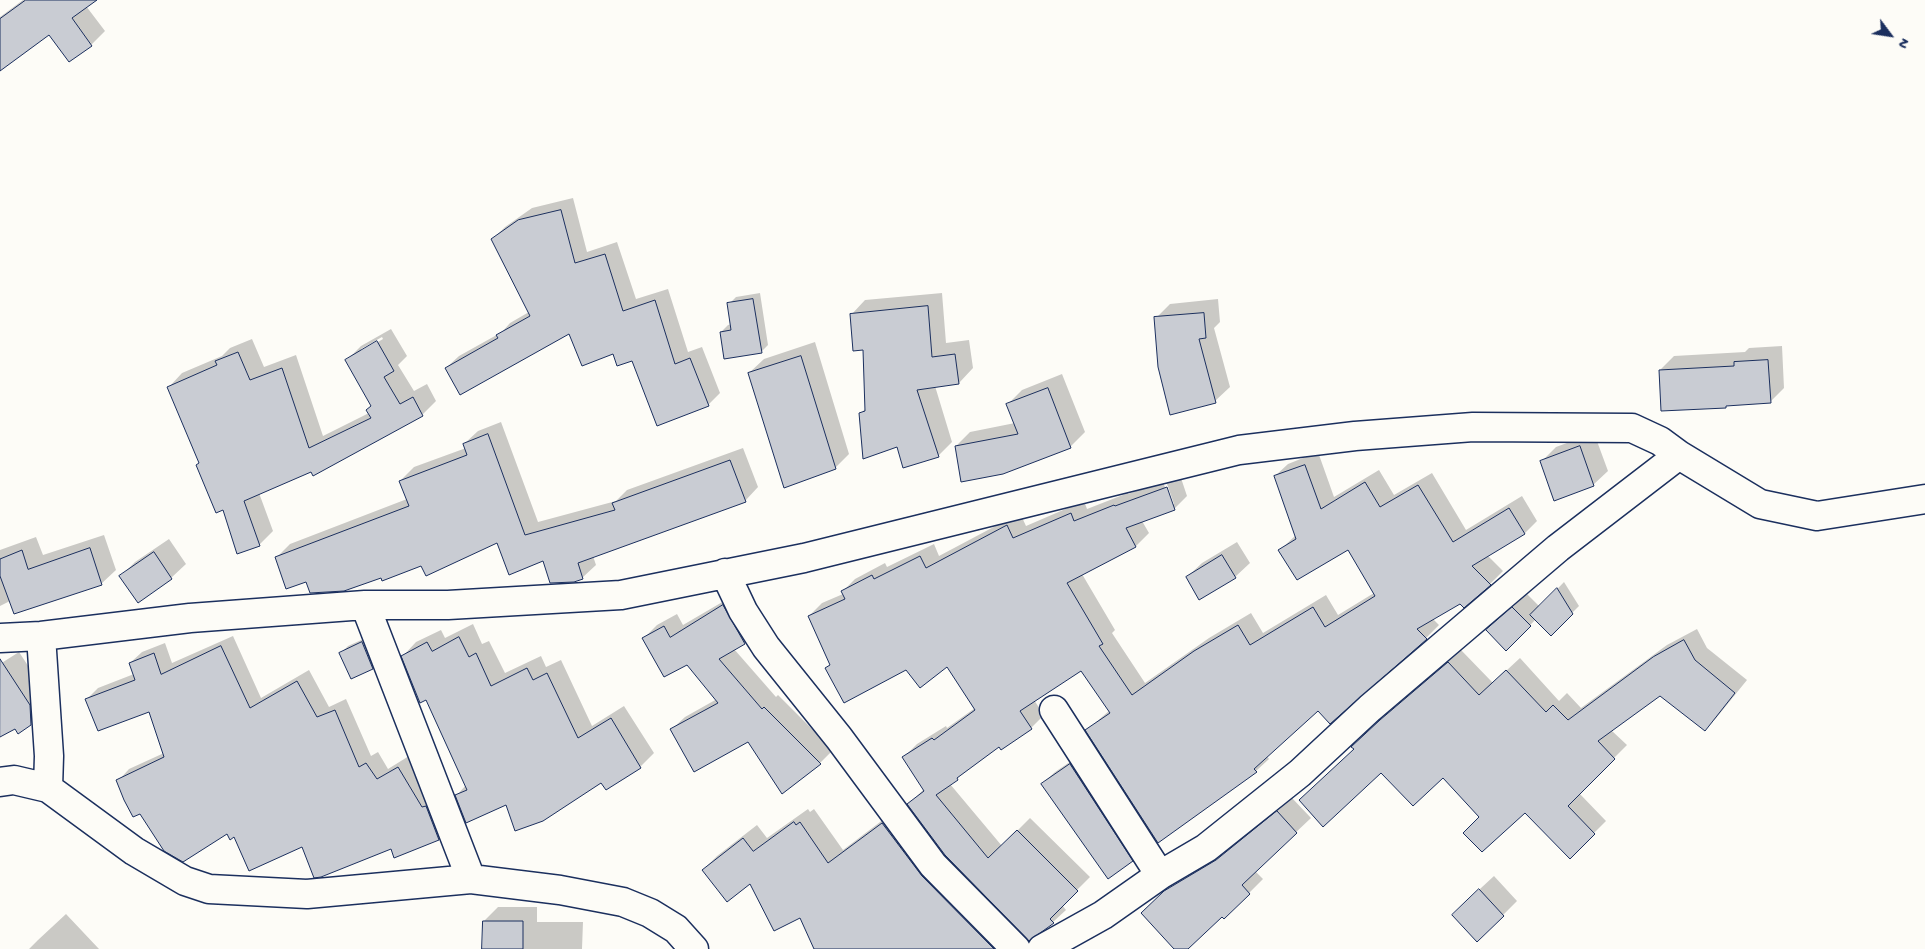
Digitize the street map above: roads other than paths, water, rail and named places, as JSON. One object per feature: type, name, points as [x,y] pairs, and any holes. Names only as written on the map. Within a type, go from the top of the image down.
[{"type":"street","points":[[0,638],[41,636],[190,618],[365,605],[448,605],[621,595],[804,558],[1239,450],[1355,436],[1473,427],[1632,428],[1660,441],[1679,455],[1760,504],[1817,516],[1925,499]]},
{"type":"street","points":[[1042,949],[1103,915],[1160,875],[1206,848],[1300,773],[1370,708],[1558,548],[1679,455]]},
{"type":"street","points":[[725,573],[743,611],[766,647],[839,738],[934,864],[1016,949]]},
{"type":"street","points":[[365,605],[471,878]]},
{"type":"street","points":[[41,636],[48,788]]},
{"type":"street","points":[[1054,710],[1160,875]]},
{"type":"street","points":[[0,782],[14,780],[48,788],[134,851],[186,881],[209,889],[307,894],[471,878],[560,890],[623,902],[650,913],[676,929],[694,949]]}]
